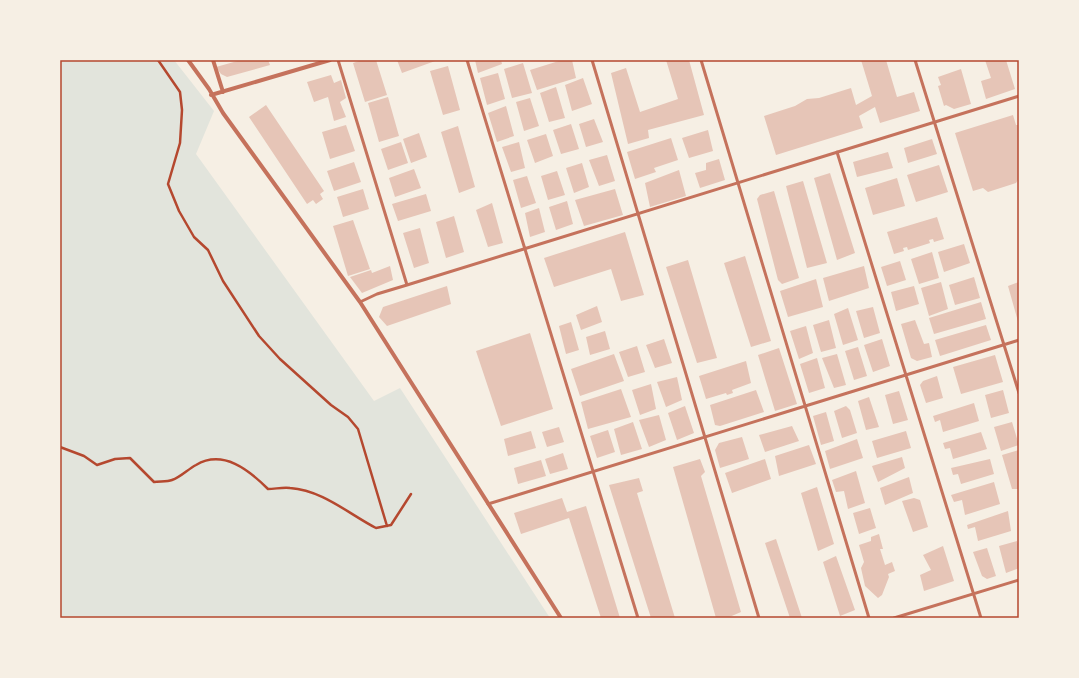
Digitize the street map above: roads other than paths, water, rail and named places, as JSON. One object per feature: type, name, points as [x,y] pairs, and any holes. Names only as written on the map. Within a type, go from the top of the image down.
[{"type":"street","points":[[188,60],[209,89],[211,95],[360,302],[562,618]]},
{"type":"street","points":[[213,60],[223,92]]},
{"type":"street","points":[[211,95],[330,60]]},
{"type":"lane","points":[[338,60],[407,284]]},
{"type":"lane","points":[[467,60],[638,618]]},
{"type":"lane","points":[[592,60],[759,618]]},
{"type":"lane","points":[[701,60],[869,618]]},
{"type":"lane","points":[[915,60],[1019,393]]},
{"type":"lane","points":[[360,302],[377,294],[407,284],[1019,96]]},
{"type":"lane","points":[[837,152],[981,618]]},
{"type":"lane","points":[[488,504],[1019,340]]},
{"type":"lane","points":[[894,618],[1019,580]]}]
